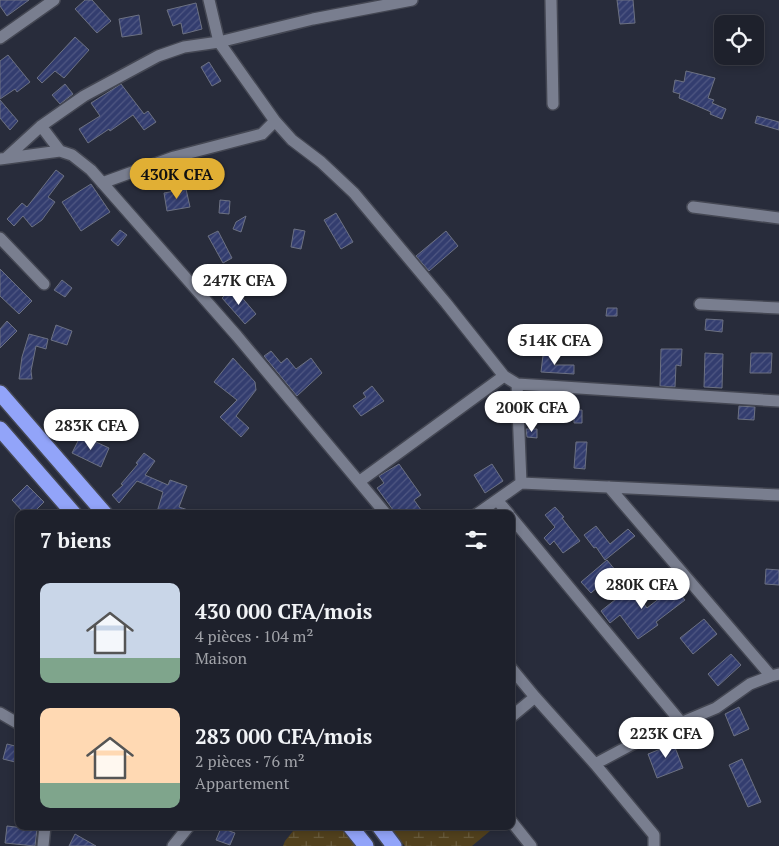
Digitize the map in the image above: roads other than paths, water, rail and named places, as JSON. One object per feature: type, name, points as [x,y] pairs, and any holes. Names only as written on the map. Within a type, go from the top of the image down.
[{"type":"highway","points":[[0,393],[102,510]]},
{"type":"highway","points":[[0,429],[71,510]]},
{"type":"highway","points":[[353,830],[366,846]]},
{"type":"highway","points":[[381,830],[394,846]]},
{"type":"street","points":[[0,38],[54,0]]},
{"type":"street","points":[[209,0],[219,42],[275,122],[292,140],[321,162],[354,193],[504,376],[517,384],[779,401]]},
{"type":"street","points":[[3,158],[41,126],[84,96],[158,56],[184,47],[219,42],[313,19],[412,0]]},
{"type":"street","points":[[551,0],[553,104]]},
{"type":"street","points":[[102,183],[174,157],[262,134],[275,122]]},
{"type":"street","points":[[41,126],[60,151]]},
{"type":"street","points":[[3,158],[60,151],[72,155],[91,170],[237,336],[383,510]]},
{"type":"street","points":[[693,207],[779,218]]},
{"type":"street","points":[[0,238],[44,284]]},
{"type":"street","points":[[700,304],[779,308]]},
{"type":"street","points":[[360,481],[504,376]]},
{"type":"street","points":[[517,384],[521,483]]},
{"type":"street","points":[[483,510],[521,483],[779,495]]},
{"type":"street","points":[[595,764],[680,721],[716,708],[750,684],[775,675],[609,487]]},
{"type":"street","points":[[497,500],[506,510]]},
{"type":"street","points":[[515,522],[680,721]]},
{"type":"street","points":[[515,673],[654,835],[654,846]]},
{"type":"street","points":[[515,714],[535,698]]},
{"type":"street","points":[[0,712],[15,721]]},
{"type":"street","points":[[515,826],[531,846]]},
{"type":"street","points":[[42,846],[44,830]]},
{"type":"street","points":[[172,846],[186,830]]}]
